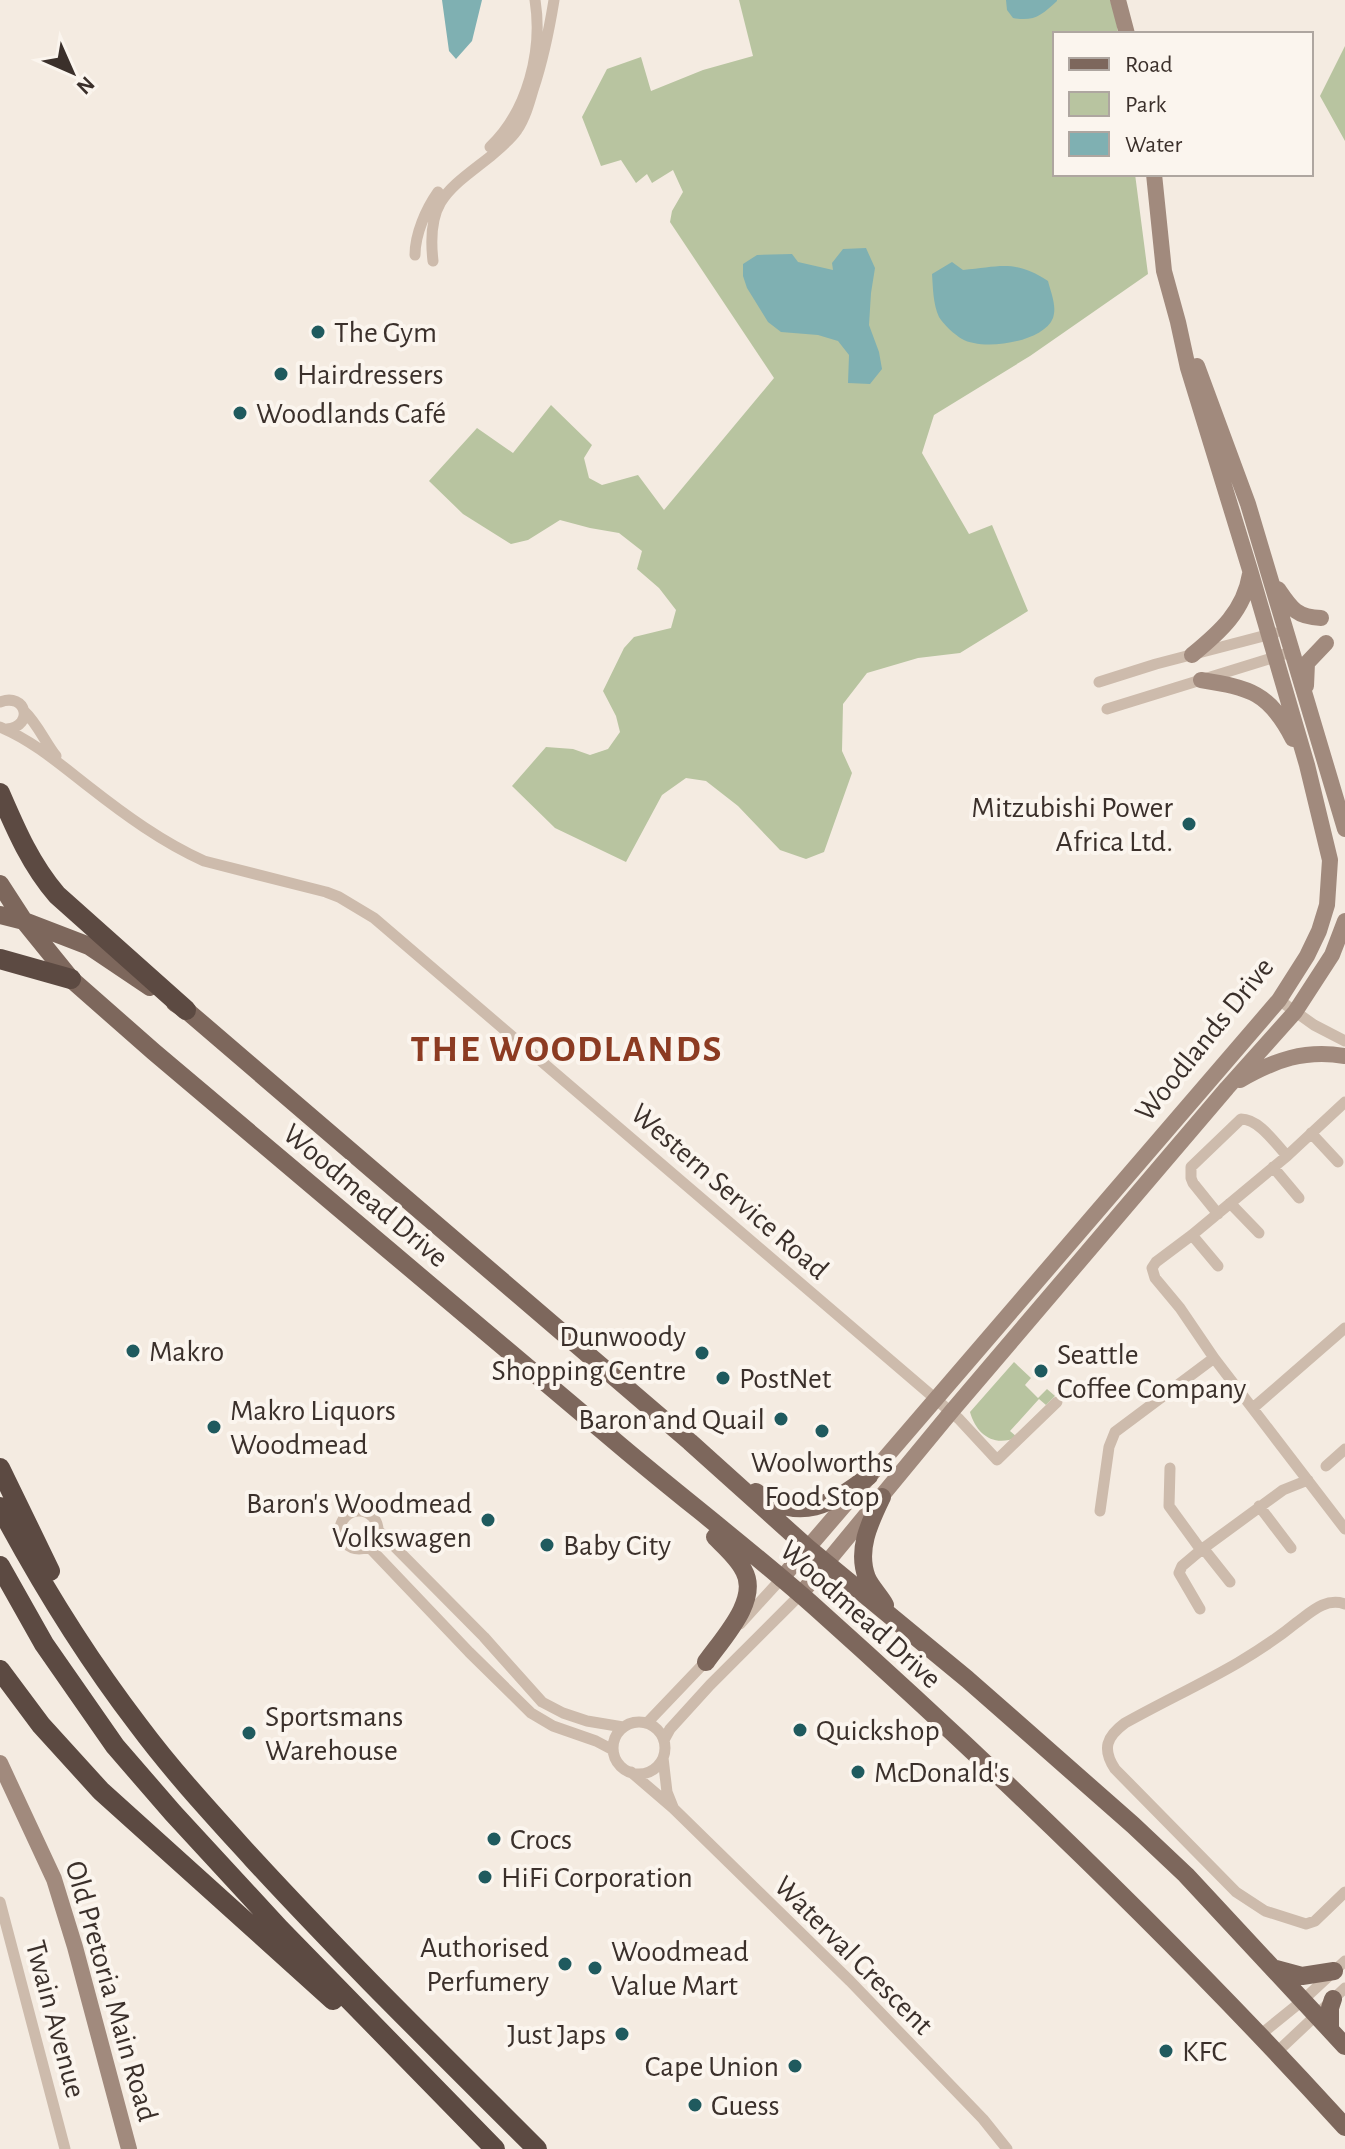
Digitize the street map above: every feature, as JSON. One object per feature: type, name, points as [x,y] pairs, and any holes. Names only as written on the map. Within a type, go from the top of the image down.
[{"type":"highway","points":[[0,793],[26,851],[57,895],[186,1010]]},
{"type":"highway","points":[[0,959],[71,979]]},
{"type":"highway","points":[[0,1468],[42,1557],[139,1728]]},
{"type":"highway","points":[[0,1507],[69,1627],[139,1728],[196,1796],[304,1914],[537,2149]]},
{"type":"highway","points":[[0,1566],[44,1644],[115,1746],[280,1929],[495,2149]]},
{"type":"highway","points":[[0,1670],[41,1725],[101,1791],[333,2001],[448,2100]]},
{"type":"main road","points":[[1118,0],[1126,32]]},
{"type":"main road","name":"Woodlands Drive","points":[[781,1579],[1279,1000],[1307,956],[1327,905],[1330,860],[1283,654],[1250,570],[1188,368],[1164,271],[1154,176]]},
{"type":"main road","name":"Woodlands Drive","points":[[1178,322],[1218,419],[1248,504],[1268,574],[1276,632]]},
{"type":"main road","points":[[1192,655],[1233,618],[1248,587],[1250,570]]},
{"type":"main road","points":[[1268,574],[1297,613],[1309,618],[1321,618]]},
{"type":"main road","points":[[1306,697],[1307,663],[1326,643]]},
{"type":"main road","name":"Woodlands Drive","points":[[1283,654],[1306,697],[1345,829]]},
{"type":"main road","points":[[1201,680],[1241,688],[1268,702],[1287,728],[1307,765]]},
{"type":"main road","name":"Woodmead Drive","points":[[0,884],[24,921],[71,979],[178,1073],[800,1595],[946,1728],[1260,2035],[1345,2127]]},
{"type":"main road","name":"Woodmead Drive","points":[[0,915],[89,946],[186,1010],[1133,1825],[1186,1875],[1345,2046]]},
{"type":"main road","name":"Woodlands Drive","points":[[800,1595],[951,1412],[1295,1012],[1332,955],[1345,921]]},
{"type":"main road","points":[[1227,1088],[1261,1068],[1284,1059],[1326,1054],[1345,1056]]},
{"type":"main road","points":[[690,1442],[762,1495],[790,1507],[806,1509],[840,1498],[869,1476]]},
{"type":"main road","points":[[673,1489],[739,1564],[749,1583],[745,1602],[706,1662]]},
{"type":"main road","points":[[882,1497],[865,1536],[863,1553],[867,1578],[897,1623]]},
{"type":"main road","name":"Old Pretoria Main Road","points":[[0,1763],[54,1879],[83,1974],[129,2149]]},
{"type":"main road","points":[[1274,1968],[1302,1976],[1340,1966]]},
{"type":"main road","points":[[1330,2029],[1330,2008],[1339,1994]]},
{"type":"street","points":[[415,255],[418,235],[434,198],[499,139],[515,114],[530,79],[535,54],[538,26],[535,0]]},
{"type":"street","points":[[433,261],[432,228],[435,212],[444,196],[503,146],[524,118],[547,47],[554,0]]},
{"type":"street","points":[[1099,682],[1276,632]]},
{"type":"street","points":[[1107,709],[1283,654]]},
{"type":"street","points":[[2,699],[18,702],[24,711],[20,725],[13,729],[3,728]]},
{"type":"street","name":"Western Service Road","points":[[24,711],[65,768]]},
{"type":"street","name":"Western Service Road","points":[[3,728],[37,748],[147,830],[186,853],[204,861],[326,892],[348,901],[374,918],[951,1412],[997,1460],[1057,1402]]},
{"type":"street","points":[[1279,1000],[1314,1025],[1345,1041]]},
{"type":"street","points":[[1345,1102],[1287,1156],[1152,1268],[1155,1278],[1214,1358],[1345,1529]]},
{"type":"street","points":[[1218,1214],[1193,1183],[1191,1167],[1241,1119],[1246,1118],[1258,1126],[1287,1156]]},
{"type":"street","points":[[1311,1133],[1338,1162]]},
{"type":"street","points":[[1273,1167],[1299,1198]]},
{"type":"street","points":[[1230,1203],[1259,1233]]},
{"type":"street","points":[[1192,1235],[1218,1266]]},
{"type":"street","points":[[1253,1408],[1345,1328]]},
{"type":"street","points":[[1100,1511],[1109,1447],[1115,1432],[1214,1358]]},
{"type":"street","points":[[1326,1466],[1345,1449]]},
{"type":"street","points":[[1170,1468],[1169,1506],[1230,1582]]},
{"type":"street","points":[[1200,1609],[1179,1573],[1182,1566],[1259,1506],[1283,1490],[1308,1480]]},
{"type":"street","points":[[1259,1506],[1291,1548]]},
{"type":"street","points":[[379,1531],[374,1543],[358,1550],[347,1546],[340,1533],[343,1521],[353,1512],[366,1512],[377,1522],[379,1531],[484,1637],[542,1702],[587,1721],[623,1727],[647,1723],[664,1740]]},
{"type":"street","points":[[369,1547],[531,1713],[553,1726],[613,1750]]},
{"type":"street","points":[[647,1723],[781,1579]]},
{"type":"street","points":[[673,1808],[667,1792],[663,1757],[664,1740],[670,1729],[800,1595]]},
{"type":"street","points":[[1345,1604],[1336,1601],[1324,1603],[1229,1668],[1125,1723],[1115,1730],[1107,1751],[1115,1769],[1236,1892],[1265,1911],[1306,1924],[1315,1921],[1345,1892]]},
{"type":"street","points":[[623,1727],[617,1733],[613,1750],[620,1766],[631,1772],[644,1773],[652,1770],[663,1757]]},
{"type":"street","name":"Waterval Crescent","points":[[631,1772],[673,1808],[850,1981],[1007,2149]]},
{"type":"street","name":"Twain Avenue","points":[[0,1902],[65,2149]]},
{"type":"street","points":[[1260,2035],[1340,1966]]},
{"type":"street","points":[[1277,2052],[1339,1994]]},
{"type":"street","name":"Waterval Crescent","points":[[999,2137],[1020,2149]]},
{"type":"green space","points":[[739,0],[1110,0],[1118,32],[1053,32],[1053,176],[1135,176],[1148,274],[1030,356],[934,415],[922,453],[969,534],[992,525],[1028,611],[960,653],[918,658],[867,673],[843,704],[842,751],[852,773],[824,852],[806,859],[780,850],[738,806],[706,781],[686,778],[662,795],[626,862],[555,828],[512,786],[546,747],[573,749],[590,755],[608,749],[620,732],[616,716],[603,691],[624,648],[634,637],[671,628],[676,610],[659,588],[637,569],[642,551],[619,533],[560,520],[528,540],[511,544],[463,514],[429,481],[477,428],[513,453],[551,405],[592,445],[584,458],[589,478],[602,485],[638,475],[664,510],[774,378],[670,222],[672,211],[683,192],[673,170],[652,183],[647,174],[636,183],[621,160],[601,166],[582,117],[607,69],[641,57],[651,91],[703,70],[753,56]]},
{"type":"green space","points":[[1345,46],[1345,141],[1320,96]]},
{"type":"green space","points":[[1014,1362],[1031,1378],[1025,1385],[1038,1398],[1047,1389],[1055,1396],[1046,1405],[1039,1399],[1010,1431],[1017,1437],[994,1440],[981,1432],[970,1412]]},
{"type":"water","points":[[442,0],[482,0],[472,41],[456,59],[449,51]]},
{"type":"water","points":[[1006,0],[1057,1],[1037,16],[1020,19],[1013,18],[1007,10]]},
{"type":"water","points":[[866,248],[875,268],[869,325],[882,369],[870,384],[848,383],[849,355],[838,341],[818,335],[781,332],[768,322],[747,288],[743,264],[757,255],[792,254],[798,262],[833,270],[832,263],[843,249]]},
{"type":"water","points":[[952,262],[963,270],[1007,266],[1036,274],[1048,281],[1054,304],[1053,318],[1047,327],[1025,339],[983,344],[962,339],[939,317],[934,296],[932,274]]},
{"type":"place","name":"The Gym","points":[[318,332]]},
{"type":"place","name":"Hairdressers","points":[[281,374]]},
{"type":"place","name":"Woodlands Café","points":[[240,413]]},
{"type":"place","name":"Mitzubishi Power Africa Ltd.","points":[[1189,824]]},
{"type":"place","name":"Makro","points":[[133,1351]]},
{"type":"place","name":"Dunwoody Shopping Centre","points":[[702,1353]]},
{"type":"place","name":"Seattle Coffee Company","points":[[1041,1371]]},
{"type":"place","name":"PostNet","points":[[723,1378]]},
{"type":"place","name":"Baron and Quail","points":[[781,1419]]},
{"type":"place","name":"Makro Liquors Woodmead","points":[[214,1427]]},
{"type":"place","name":"Woolworths Food Stop","points":[[822,1431]]},
{"type":"place","name":"Baron's Woodmead Volkswagen","points":[[488,1520]]},
{"type":"place","name":"Baby City","points":[[547,1545]]},
{"type":"place","name":"Quickshop","points":[[800,1730]]},
{"type":"place","name":"Sportsmans Warehouse","points":[[249,1733]]},
{"type":"place","name":"McDonald's","points":[[858,1772]]},
{"type":"place","name":"Crocs","points":[[494,1839]]},
{"type":"place","name":"HiFi Corporation","points":[[485,1877]]},
{"type":"place","name":"Authorised Perfumery","points":[[565,1964]]},
{"type":"place","name":"Woodmead Value Mart","points":[[595,1968]]},
{"type":"place","name":"Just Japs","points":[[622,2034]]},
{"type":"place","name":"KFC","points":[[1166,2051]]},
{"type":"place","name":"Cape Union","points":[[795,2066]]},
{"type":"place","name":"Guess","points":[[695,2105]]},
{"type":"district","name":"THE WOODLANDS","points":[[567,1048]]}]
